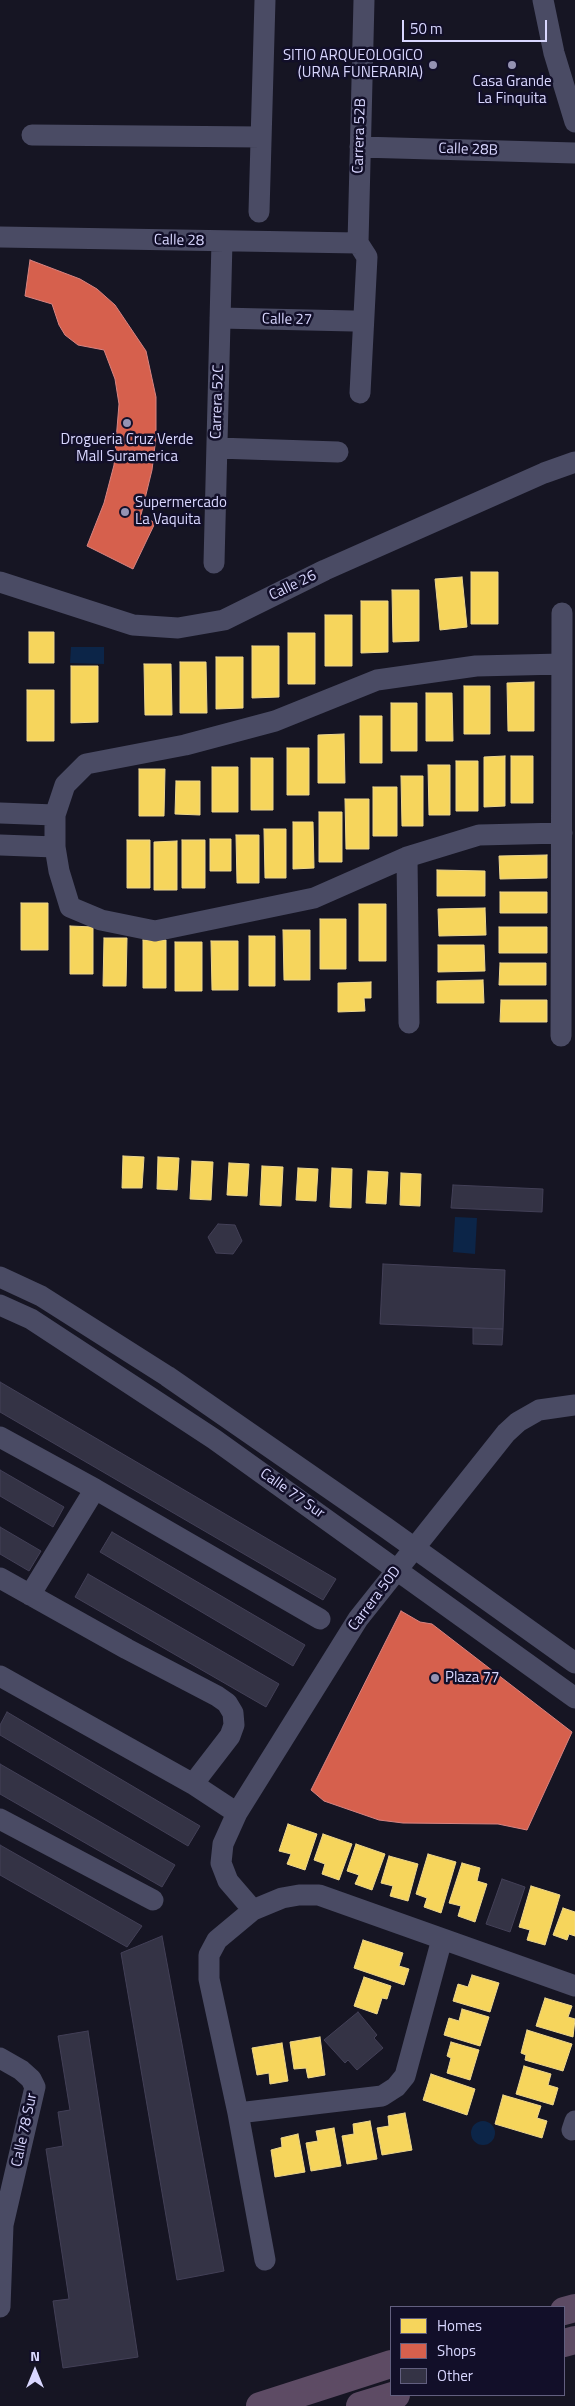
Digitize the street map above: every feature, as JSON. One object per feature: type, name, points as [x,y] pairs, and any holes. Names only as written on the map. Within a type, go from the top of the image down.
[{"type":"highway","points":[[260,2406],[390,2364]]},
{"type":"highway","points":[[360,2406],[390,2400]]},
{"type":"street","points":[[259,212],[265,0]]},
{"type":"street","name":"Carrera 52B","points":[[358,243],[364,0]]},
{"type":"street","points":[[542,0],[554,53],[575,122]]},
{"type":"street","points":[[32,135],[261,137]]},
{"type":"street","name":"Calle 28B","points":[[360,148],[575,153]]},
{"type":"street","name":"Calle 28","points":[[0,237],[358,243]]},
{"type":"street","name":"Carrera 52C","points":[[214,563],[222,241]]},
{"type":"street","points":[[358,243],[367,257],[360,394]]},
{"type":"street","name":"Calle 27","points":[[220,318],[354,321]]},
{"type":"street","points":[[217,448],[338,452]]},
{"type":"street","name":"Calle 26","points":[[0,582],[134,625],[178,628],[224,620],[334,566],[544,473],[575,462]]},
{"type":"street","points":[[561,1036],[562,613]]},
{"type":"street","points":[[562,664],[476,666],[377,680],[276,721],[185,745],[86,764],[65,785],[55,815],[55,847],[59,870],[70,907],[101,920],[155,931],[314,898],[407,857],[479,835],[562,832]]},
{"type":"street","points":[[0,813],[55,815]]},
{"type":"street","points":[[0,845],[55,847]]},
{"type":"street","points":[[407,857],[408,1023]]},
{"type":"street","name":"Calle 77 Sur","points":[[0,1277],[41,1296],[167,1376],[415,1548],[575,1663]]},
{"type":"street","name":"Calle 77 Sur","points":[[0,1304],[31,1318],[181,1417],[397,1569],[575,1698]]},
{"type":"street","name":"Carrera 50D","points":[[253,1910],[228,1881],[221,1863],[223,1844],[237,1813],[358,1619],[506,1433],[518,1422],[539,1410],[575,1405]]},
{"type":"street","points":[[0,1437],[320,1619]]},
{"type":"street","points":[[30,1595],[95,1490]]},
{"type":"street","points":[[0,1578],[227,1703],[233,1713],[234,1725],[230,1736],[193,1784]]},
{"type":"street","points":[[0,1676],[193,1784],[237,1813]]},
{"type":"street","points":[[0,1820],[153,1900]]},
{"type":"street","points":[[265,2260],[238,2113],[211,1988],[209,1955],[217,1940],[253,1910],[282,1898],[299,1895],[319,1895],[575,1986]]},
{"type":"street","points":[[238,2113],[382,2096],[396,2087],[405,2076],[442,1939]]},
{"type":"street","name":"Calle 78 Sur","points":[[0,2058],[32,2079],[35,2087],[1,2224],[0,2307]]},
{"type":"water","points":[[71,647],[104,647],[104,664],[70,663]]},
{"type":"water","points":[[455,1217],[477,1218],[475,1254],[453,1252]]},
{"type":"water","points":[[478,2121],[488,2121],[495,2128],[495,2138],[488,2145],[478,2145],[471,2138],[471,2128]]},
{"type":"building: Homes","points":[[471,572],[498,572],[498,624],[471,624]]},
{"type":"building: Homes","points":[[462,577],[467,627],[440,630],[435,579]]},
{"type":"building: Homes","points":[[392,590],[419,590],[419,641],[393,642]]},
{"type":"building: Homes","points":[[361,601],[388,601],[388,652],[361,653]]},
{"type":"building: Homes","points":[[325,615],[352,615],[352,666],[325,666]]},
{"type":"building: Homes","points":[[29,632],[54,632],[54,663],[29,663]]},
{"type":"building: Homes","points":[[288,633],[315,633],[315,684],[288,684]]},
{"type":"building: Homes","points":[[252,646],[279,646],[279,697],[252,698]]},
{"type":"building: Homes","points":[[216,657],[243,657],[243,708],[216,709]]},
{"type":"building: Homes","points":[[180,662],[206,662],[207,713],[180,713]]},
{"type":"building: Homes","points":[[144,664],[171,664],[172,715],[145,715]]},
{"type":"building: Homes","points":[[71,666],[98,666],[98,722],[71,723]]},
{"type":"building: Homes","points":[[534,682],[534,731],[508,731],[507,683]]},
{"type":"building: Homes","points":[[464,686],[490,686],[490,734],[464,734]]},
{"type":"building: Homes","points":[[27,690],[54,690],[54,741],[27,741]]},
{"type":"building: Homes","points":[[426,693],[452,693],[453,741],[426,741]]},
{"type":"building: Homes","points":[[391,703],[417,703],[417,751],[391,751]]},
{"type":"building: Homes","points":[[360,716],[382,716],[382,763],[360,763]]},
{"type":"building: Homes","points":[[344,734],[345,783],[318,783],[318,735]]},
{"type":"building: Homes","points":[[287,748],[309,748],[309,795],[287,795]]},
{"type":"building: Homes","points":[[505,756],[505,806],[484,807],[484,757]]},
{"type":"building: Homes","points":[[511,756],[533,756],[533,803],[511,803]]},
{"type":"building: Homes","points":[[251,758],[273,758],[273,810],[251,810]]},
{"type":"building: Homes","points":[[456,761],[478,761],[478,811],[456,811]]},
{"type":"building: Homes","points":[[428,765],[450,765],[450,815],[429,815]]},
{"type":"building: Homes","points":[[212,767],[238,767],[238,812],[212,812]]},
{"type":"building: Homes","points":[[139,769],[165,769],[164,816],[139,816]]},
{"type":"building: Homes","points":[[401,776],[423,776],[423,826],[402,826]]},
{"type":"building: Homes","points":[[176,781],[200,781],[200,815],[175,814]]},
{"type":"building: Homes","points":[[373,787],[397,787],[397,836],[373,836]]},
{"type":"building: Homes","points":[[345,799],[369,799],[369,849],[346,849]]},
{"type":"building: Homes","points":[[319,812],[342,812],[342,862],[319,862]]},
{"type":"building: Homes","points":[[293,822],[313,822],[314,868],[293,869]]},
{"type":"building: Homes","points":[[264,829],[286,829],[286,878],[265,878]]},
{"type":"building: Homes","points":[[236,835],[259,835],[259,883],[237,883]]},
{"type":"building: Homes","points":[[210,839],[231,839],[231,871],[210,871]]},
{"type":"building: Homes","points":[[127,840],[150,840],[150,888],[127,888]]},
{"type":"building: Homes","points":[[182,840],[205,840],[205,888],[182,888]]},
{"type":"building: Homes","points":[[177,841],[177,890],[154,890],[154,842]]},
{"type":"building: Homes","points":[[547,855],[547,878],[500,879],[499,856]]},
{"type":"building: Homes","points":[[437,870],[485,871],[485,896],[437,896]]},
{"type":"building: Homes","points":[[500,892],[547,892],[547,913],[500,913]]},
{"type":"building: Homes","points":[[21,903],[48,903],[48,950],[21,950]]},
{"type":"building: Homes","points":[[359,904],[386,904],[386,961],[359,961]]},
{"type":"building: Homes","points":[[485,908],[486,935],[439,936],[438,909]]},
{"type":"building: Homes","points":[[320,919],[346,919],[346,969],[320,969]]},
{"type":"building: Homes","points":[[70,926],[93,927],[93,974],[70,974]]},
{"type":"building: Homes","points":[[499,927],[547,927],[547,953],[499,953]]},
{"type":"building: Homes","points":[[283,930],[310,930],[310,980],[284,980]]},
{"type":"building: Homes","points":[[249,936],[275,936],[275,986],[249,986]]},
{"type":"building: Homes","points":[[104,938],[127,938],[126,986],[103,986]]},
{"type":"building: Homes","points":[[143,940],[166,940],[166,988],[143,988]]},
{"type":"building: Homes","points":[[211,941],[238,941],[238,990],[212,990]]},
{"type":"building: Homes","points":[[175,942],[202,942],[202,991],[175,991]]},
{"type":"building: Homes","points":[[438,945],[484,945],[485,971],[438,972]]},
{"type":"building: Homes","points":[[500,963],[546,963],[546,985],[499,985]]},
{"type":"building: Homes","points":[[483,980],[484,1003],[437,1003],[437,981]]},
{"type":"building: Homes","points":[[371,982],[371,998],[364,998],[365,1011],[338,1012],[338,983]]},
{"type":"building: Homes","points":[[501,1000],[547,1000],[547,1022],[500,1022]]},
{"type":"building: Homes","points":[[123,1156],[144,1157],[142,1188],[122,1188]]},
{"type":"building: Homes","points":[[158,1157],[179,1158],[177,1190],[157,1189]]},
{"type":"building: Homes","points":[[192,1161],[213,1162],[211,1200],[190,1199]]},
{"type":"building: Homes","points":[[229,1163],[249,1164],[247,1196],[227,1195]]},
{"type":"building: Homes","points":[[262,1166],[283,1167],[281,1206],[260,1205]]},
{"type":"building: Homes","points":[[298,1168],[318,1169],[316,1201],[296,1200]]},
{"type":"building: Homes","points":[[332,1168],[352,1169],[351,1208],[330,1207]]},
{"type":"building: Homes","points":[[368,1171],[388,1172],[386,1204],[366,1203]]},
{"type":"building: Homes","points":[[401,1173],[421,1174],[420,1206],[400,1205]]},
{"type":"building: Homes","points":[[288,1824],[317,1834],[305,1870],[287,1864],[291,1854],[279,1851]]},
{"type":"building: Homes","points":[[323,1834],[352,1844],[339,1880],[322,1874],[325,1864],[314,1860]]},
{"type":"building: Homes","points":[[356,1844],[385,1854],[372,1890],[355,1884],[359,1875],[347,1871]]},
{"type":"building: Homes","points":[[428,1854],[456,1862],[441,1913],[424,1907],[427,1898],[416,1894]]},
{"type":"building: Homes","points":[[389,1856],[418,1864],[408,1901],[390,1896],[393,1886],[381,1883]]},
{"type":"building: Homes","points":[[462,1863],[480,1868],[477,1881],[487,1884],[475,1922],[458,1916],[461,1906],[449,1903]]},
{"type":"building: Homes","points":[[531,1886],[560,1895],[545,1945],[527,1940],[530,1930],[519,1927]]},
{"type":"building: Homes","points":[[563,1908],[575,1912],[575,1936],[569,1934],[567,1940],[553,1935]]},
{"type":"building: Homes","points":[[363,1940],[403,1953],[399,1966],[409,1969],[404,1985],[354,1968]]},
{"type":"building: Homes","points":[[472,1975],[499,1983],[490,2012],[453,2001],[458,1984],[468,1987]]},
{"type":"building: Homes","points":[[364,1977],[391,1986],[387,1999],[382,1998],[377,2014],[354,2006]]},
{"type":"building: Homes","points":[[545,1998],[572,2006],[568,2017],[575,2019],[573,2037],[536,2026]]},
{"type":"building: Homes","points":[[462,2009],[489,2017],[480,2046],[444,2035],[449,2018],[459,2021]]},
{"type":"building: Homes","points":[[527,2030],[572,2044],[563,2071],[525,2060],[526,2055],[521,2053]]},
{"type":"building: Homes","points":[[320,2037],[325,2075],[308,2078],[306,2068],[294,2069],[290,2042]]},
{"type":"building: Homes","points":[[451,2042],[479,2050],[470,2080],[447,2073],[451,2058],[447,2056]]},
{"type":"building: Homes","points":[[282,2043],[288,2081],[270,2084],[269,2073],[257,2075],[252,2048]]},
{"type":"building: Homes","points":[[524,2066],[551,2074],[548,2085],[558,2088],[553,2105],[516,2094]]},
{"type":"building: Homes","points":[[431,2074],[475,2089],[467,2115],[423,2100]]},
{"type":"building: Homes","points":[[503,2095],[541,2106],[537,2118],[547,2121],[542,2138],[495,2124]]},
{"type":"building: Homes","points":[[405,2113],[412,2150],[382,2155],[377,2128],[389,2126],[388,2116]]},
{"type":"building: Homes","points":[[370,2121],[377,2159],[347,2164],[342,2136],[354,2134],[353,2124]]},
{"type":"building: Homes","points":[[334,2128],[341,2166],[311,2171],[306,2143],[318,2141],[316,2131]]},
{"type":"building: Homes","points":[[298,2134],[305,2172],[275,2177],[271,2150],[282,2147],[281,2138]]},
{"type":"building: Shops","points":[[30,260],[80,279],[97,289],[115,305],[146,351],[156,397],[156,437],[152,470],[141,515],[155,523],[133,569],[87,546],[104,503],[114,465],[119,404],[115,379],[104,350],[78,345],[65,335],[59,325],[52,304],[25,296]]},
{"type":"building: Shops","name":"Plaza 77","points":[[401,1611],[420,1622],[432,1624],[572,1732],[527,1830],[498,1824],[403,1823],[379,1820],[324,1801],[311,1790]]},
{"type":"building: Other","points":[[453,1185],[543,1189],[542,1212],[451,1208]]},
{"type":"building: Other","points":[[218,1224],[235,1225],[242,1241],[233,1254],[216,1253],[208,1237]]},
{"type":"building: Other","points":[[383,1264],[505,1270],[503,1329],[380,1324]]},
{"type":"building: Other","points":[[473,1328],[503,1329],[502,1345],[473,1344]]},
{"type":"building: Other","points":[[0,1382],[336,1579],[323,1600],[0,1412]]},
{"type":"building: Other","points":[[0,1470],[64,1507],[53,1527],[0,1496]]},
{"type":"building: Other","points":[[0,1527],[41,1551],[29,1571],[0,1554]]},
{"type":"building: Other","points":[[112,1532],[305,1645],[293,1666],[100,1552]]},
{"type":"building: Other","points":[[88,1574],[279,1684],[266,1707],[75,1597]]},
{"type":"building: Other","points":[[7,1712],[200,1826],[188,1846],[0,1735],[0,1725]]},
{"type":"building: Other","points":[[0,1764],[175,1865],[162,1887],[0,1794]]},
{"type":"building: Other","points":[[0,1845],[142,1926],[127,1947],[0,1875]]},
{"type":"building: Other","points":[[502,1879],[525,1887],[510,1932],[486,1924]]},
{"type":"building: Other","points":[[162,1936],[224,2271],[177,2280],[121,1953]]},
{"type":"building: Other","points":[[358,2012],[377,2035],[374,2038],[383,2048],[357,2070],[348,2060],[345,2063],[324,2040]]},
{"type":"building: Other","points":[[88,2031],[138,2357],[63,2368],[53,2301],[69,2299],[46,2149],[63,2146],[58,2112],[70,2110],[58,2036]]},
{"type":"place","name":"SITIO ARQUEOLOGICO (URNA FUNERARIA)","points":[[433,65]]},
{"type":"place","name":"Casa Grande La Finquita","points":[[512,65]]},
{"type":"place","name":"Drogueria Cruz Verde Mall Suramerica","points":[[127,423]]},
{"type":"place","name":"Supermercado La Vaquita","points":[[125,512]]},
{"type":"place","name":"Plaza 77","points":[[435,1678]]}]
